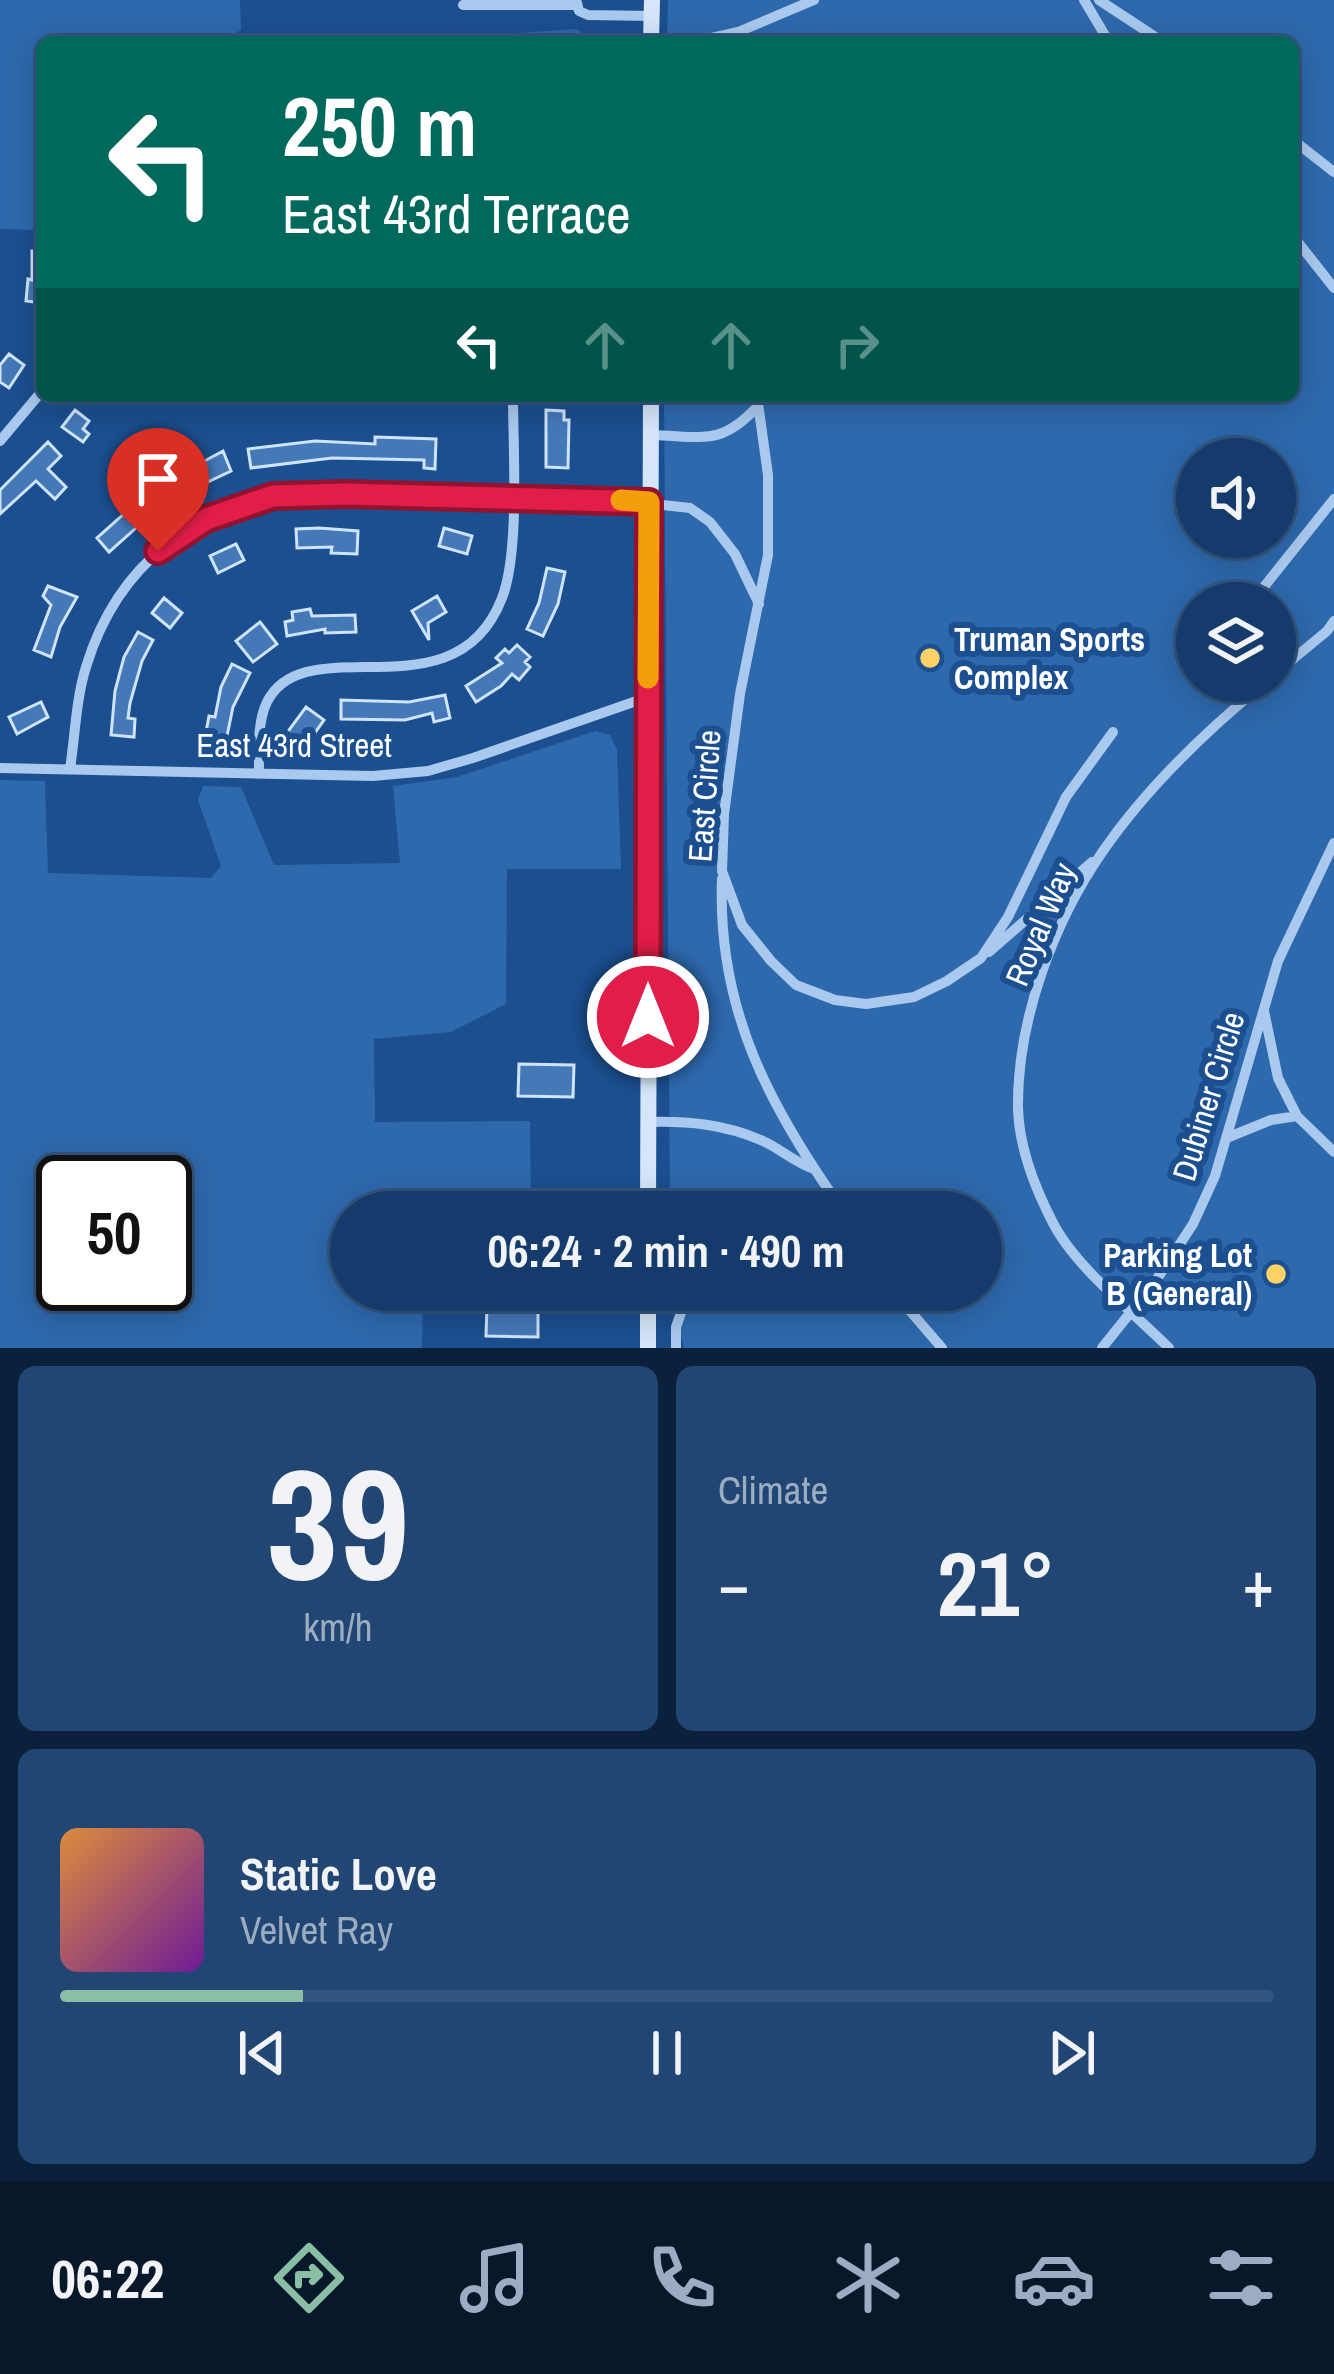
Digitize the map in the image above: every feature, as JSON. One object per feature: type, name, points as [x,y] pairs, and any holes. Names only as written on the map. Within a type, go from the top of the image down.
[{"type":"main road","points":[[648,1191],[651,402]]},
{"type":"main road","points":[[648,1311],[649,1348]]},
{"type":"street","points":[[720,36],[814,0]]},
{"type":"street","points":[[1084,0],[1105,36]]},
{"type":"street","points":[[1099,0],[1154,36]]},
{"type":"street","points":[[463,5],[577,2],[588,15],[652,8]]},
{"type":"street","points":[[1299,145],[1334,172]]},
{"type":"street","points":[[1299,244],[1334,288]]},
{"type":"street","points":[[2,434],[36,397]]},
{"type":"street","points":[[259,774],[263,711],[272,693],[295,674],[314,668],[422,665],[476,637],[496,611],[507,583],[514,402]]},
{"type":"street","name":"East Circle","points":[[651,434],[718,437],[736,430],[757,402]]},
{"type":"street","name":"East Circle","points":[[758,402],[768,476],[768,556],[740,694],[724,814],[722,871],[742,926],[796,985],[836,1000],[866,1004],[914,998],[981,958],[1101,853]]},
{"type":"street","points":[[70,769],[84,672],[102,622],[136,572],[187,530],[225,511],[273,496],[512,497],[690,508],[710,522],[735,554],[759,605]]},
{"type":"street","points":[[1268,582],[1334,500]]},
{"type":"street","points":[[1296,657],[1332,627]]},
{"type":"street","name":"East 43rd Street","points":[[0,768],[373,776],[428,770],[648,697]]},
{"type":"street","name":"Royal Way","points":[[1169,1348],[1054,1226],[1030,1171],[1018,1111],[1023,1056],[1037,989],[1063,924],[1101,853],[1163,776],[1244,702]]},
{"type":"street","name":"East Circle","points":[[981,958],[1008,917],[1066,797],[1113,732]]},
{"type":"street","name":"Dubiner Circle","points":[[1105,1345],[1193,1224],[1229,1137],[1278,961],[1334,843]]},
{"type":"street","points":[[722,871],[720,929],[747,1048],[829,1191]]},
{"type":"street","points":[[1263,1009],[1278,1078],[1297,1116],[1334,1152]]},
{"type":"street","points":[[1229,1137],[1271,1120],[1297,1116]]},
{"type":"street","points":[[648,1122],[689,1121],[733,1129],[814,1169]]},
{"type":"street","points":[[676,1348],[682,1311]]},
{"type":"street","points":[[910,1311],[942,1348]]},
{"type":"shaded area","points":[[0,0],[240,0],[241,30],[232,36],[36,36],[36,230],[0,229]]},
{"type":"shaded area","name":"Truman Sports Complex","points":[[668,0],[1334,0],[1334,1348],[684,1348],[676,1311],[1002,1311],[1002,1191],[670,1191],[664,402],[1299,402],[1299,36],[667,36]]},
{"type":"shaded area","points":[[576,29],[588,36],[506,36]]},
{"type":"shaded area","points":[[595,731],[610,735],[617,750],[621,869],[507,869],[506,1004],[451,1032],[374,1039],[375,1122],[530,1121],[531,1191],[330,1191],[330,1311],[423,1311],[422,1348],[0,1348],[0,780],[45,781],[48,873],[211,878],[221,866],[198,800],[203,786],[241,787],[274,865],[400,863],[393,786],[457,777]]},
{"type":"building","points":[[32,251],[36,251],[36,302],[26,301],[28,279],[32,280]]},
{"type":"building","points":[[9,354],[24,365],[9,388],[0,382],[0,365]]},
{"type":"building","points":[[75,410],[89,421],[83,442],[62,427]]},
{"type":"building","points":[[546,410],[564,411],[564,420],[569,420],[568,468],[546,467]]},
{"type":"building","points":[[375,437],[436,439],[435,469],[424,468],[424,460],[332,458],[251,468],[248,449],[315,441],[375,444]]},
{"type":"building","points":[[48,442],[61,456],[48,469],[66,487],[55,499],[36,481],[0,514],[0,490]]},
{"type":"building","points":[[223,451],[231,471],[178,496],[169,480]]},
{"type":"building","points":[[153,490],[163,505],[159,513],[109,552],[97,538],[127,511],[123,505],[131,499],[135,504]]},
{"type":"building","points":[[444,528],[472,536],[467,554],[439,546]]},
{"type":"building","points":[[296,529],[358,531],[357,554],[331,553],[332,547],[297,548]]},
{"type":"building","points":[[236,544],[244,560],[218,573],[210,556]]},
{"type":"building","points":[[547,568],[565,572],[558,604],[543,636],[527,629]]},
{"type":"building","points":[[48,586],[77,597],[60,627],[51,657],[34,650],[51,605],[43,596]]},
{"type":"building","points":[[437,596],[446,612],[428,623],[429,640],[412,611]]},
{"type":"building","points":[[164,598],[182,613],[170,628],[152,613]]},
{"type":"building","points":[[310,609],[312,616],[355,615],[356,632],[325,633],[325,629],[287,636],[285,622],[293,620],[292,612]]},
{"type":"building","points":[[260,622],[277,644],[253,662],[236,641]]},
{"type":"building","points":[[138,632],[153,640],[130,703],[128,718],[135,719],[134,737],[111,735],[115,691],[124,657]]},
{"type":"building","points":[[517,645],[530,657],[525,662],[530,667],[519,680],[512,674],[476,702],[466,686],[502,663],[496,658]]},
{"type":"building","points":[[232,664],[250,673],[233,707],[227,736],[206,732],[209,716],[215,717]]},
{"type":"building","points":[[445,695],[450,718],[434,722],[432,713],[405,720],[341,719],[341,700],[409,702]]},
{"type":"building","points":[[41,702],[48,717],[17,734],[9,717]]},
{"type":"building","points":[[306,707],[324,720],[300,743],[286,734]]},
{"type":"building","points":[[519,1064],[574,1065],[573,1097],[518,1096]]},
{"type":"building","points":[[487,1311],[538,1311],[538,1337],[486,1336]]},
{"type":"slow traffic","points":[[621,500],[649,502],[648,678]]},
{"type":"place","name":"Truman Sports Complex","points":[[930,658]]},
{"type":"place","name":"Parking Lot B (General)","points":[[1276,1274]]},
{"type":"route","points":[[158,551],[206,519],[273,496],[649,502],[648,1017]]}]
